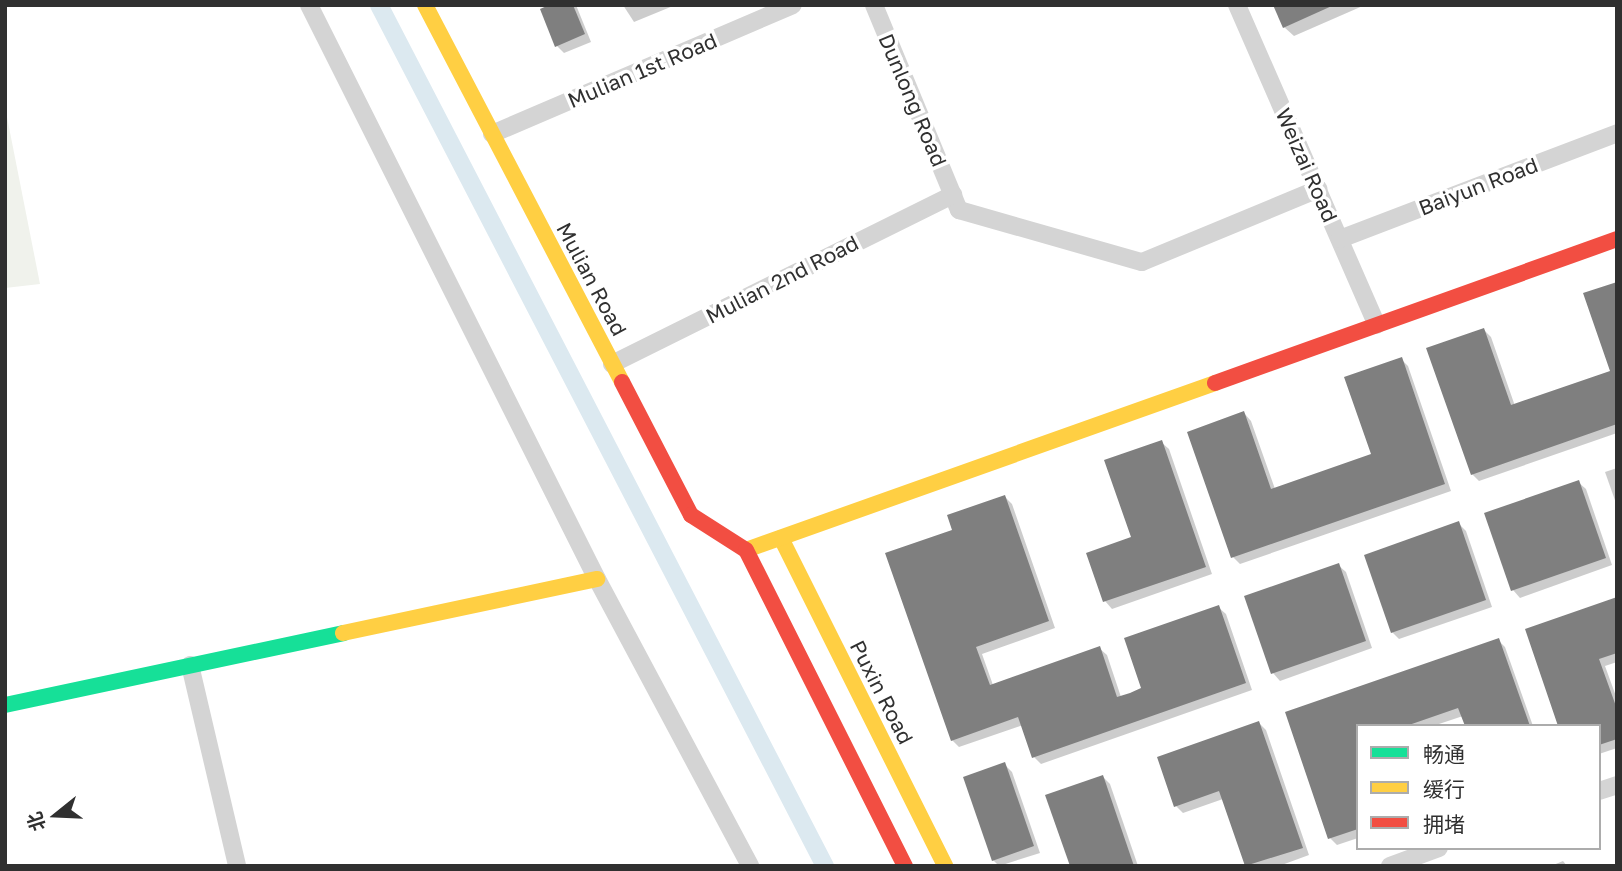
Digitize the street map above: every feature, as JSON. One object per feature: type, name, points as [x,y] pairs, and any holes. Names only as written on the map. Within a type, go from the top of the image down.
[{"type":"street","points":[[309,5],[597,579],[750,866]]},
{"type":"street","name":"Mulian Road","points":[[425,5],[691,515],[746,550]]},
{"type":"street","name":"Mulian 1st Road","points":[[492,134],[793,5]]},
{"type":"street","name":"Dunlong Road","points":[[874,5],[953,195]]},
{"type":"street","name":"Weizai Road","points":[[1237,5],[1377,325]]},
{"type":"street","name":"Baiyun Road","points":[[1340,239],[1617,133]]},
{"type":"street","points":[[953,195],[959,210],[1142,262],[1318,189]]},
{"type":"street","name":"Mulian 2nd Road","points":[[612,364],[953,195]]},
{"type":"street","points":[[905,866],[746,550],[1617,239]]},
{"type":"street","name":"Puxin Road","points":[[780,538],[945,866]]},
{"type":"street","points":[[5,705],[597,579]]},
{"type":"street","points":[[190,665],[237,866]]},
{"type":"street","points":[[1390,866],[1434,850]]},
{"type":"shaded area","points":[[5,107],[40,284],[5,288]]},
{"type":"building","points":[[549,5],[573,5],[585,34],[555,47],[540,9]]},
{"type":"building","points":[[1273,5],[1334,5],[1283,28]]},
{"type":"building","points":[[1617,282],[1617,424],[1471,475],[1426,348],[1484,328],[1511,405],[1610,371],[1583,293]]},
{"type":"building","points":[[1402,357],[1445,484],[1231,558],[1187,432],[1244,411],[1271,489],[1371,454],[1344,377]]},
{"type":"building","points":[[1162,440],[1206,567],[1103,602],[1086,553],[1131,537],[1104,460]]},
{"type":"building","points":[[1579,480],[1606,558],[1511,591],[1484,513]]},
{"type":"building","points":[[1005,495],[1049,621],[976,647],[990,685],[1100,646],[1117,697],[1130,693],[1141,688],[1124,638],[1219,605],[1246,683],[1032,758],[1018,717],[951,741],[885,553],[952,530],[947,515]]},
{"type":"building","points":[[1459,521],[1486,600],[1391,633],[1364,555]]},
{"type":"building","points":[[1339,563],[1366,641],[1271,674],[1244,596]]},
{"type":"building","points":[[1617,597],[1617,653],[1599,659],[1617,709],[1617,739],[1601,744],[1601,724],[1557,724],[1525,629]]},
{"type":"building","points":[[1499,638],[1529,724],[1464,724],[1458,708],[1412,724],[1356,724],[1356,830],[1328,839],[1285,712]]},
{"type":"building","points":[[1259,721],[1303,848],[1245,866],[1219,791],[1174,807],[1157,757]]},
{"type":"building","points":[[1005,762],[1034,846],[992,861],[963,777]]},
{"type":"building","points":[[1103,775],[1134,866],[1070,866],[1045,795]]},
{"type":"waterway","points":[[379,5],[825,866]]},
{"type":"traffic: fast","points":[[5,705],[343,633]]},
{"type":"traffic: slow","points":[[425,5],[622,382]]},
{"type":"traffic: slow","points":[[746,550],[1215,383]]},
{"type":"traffic: slow","points":[[781,538],[945,866]]},
{"type":"traffic: slow","points":[[343,633],[597,579]]},
{"type":"traffic: jam","points":[[1215,383],[1617,239]]},
{"type":"traffic: jam","points":[[622,382],[691,515],[746,550]]},
{"type":"traffic: jam","points":[[746,550],[905,866]]}]
